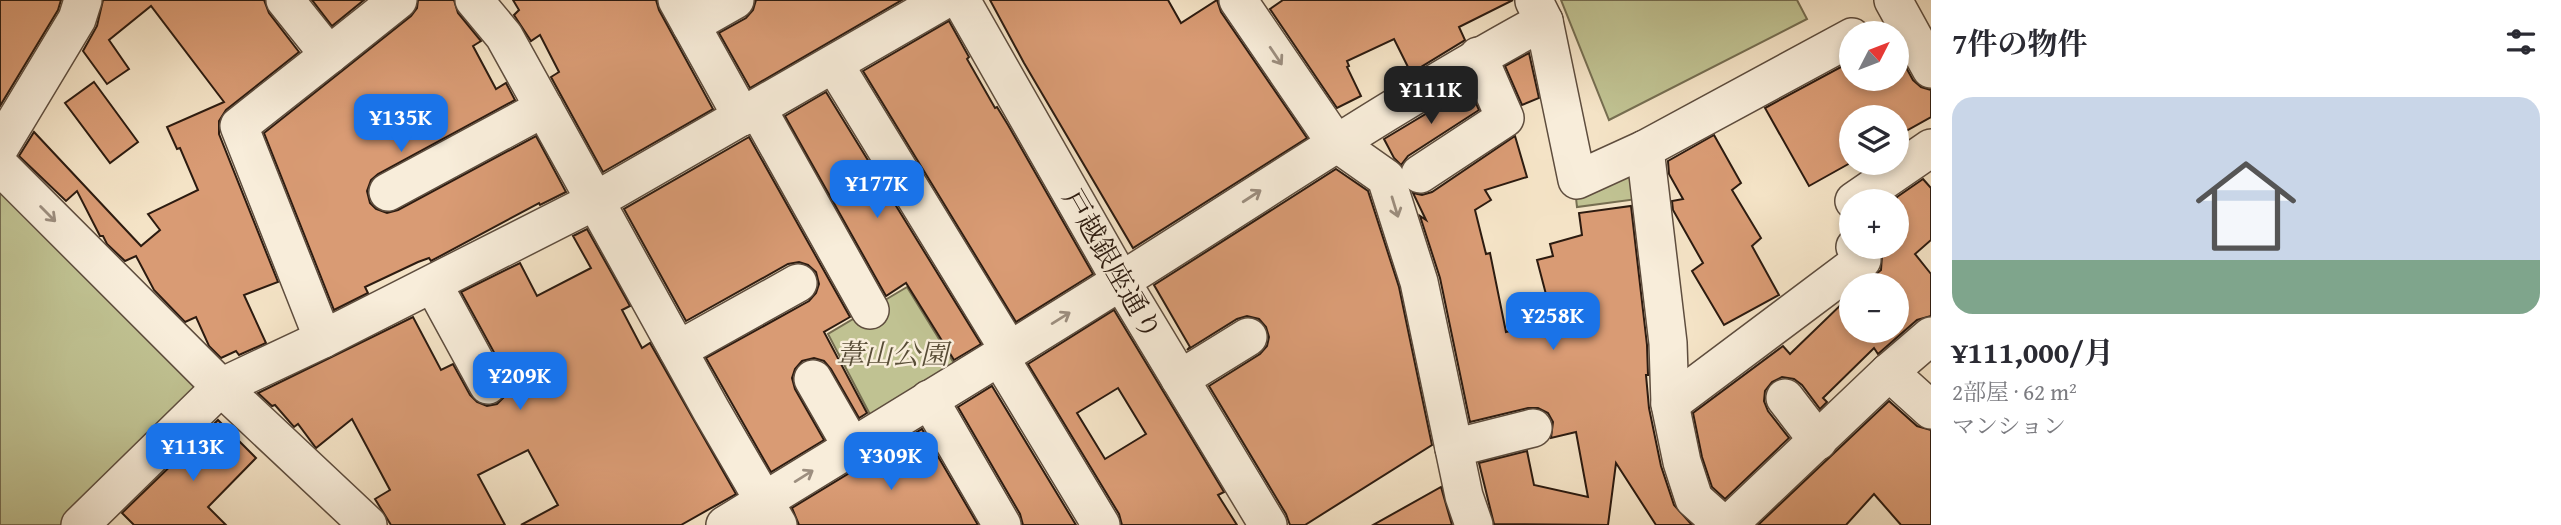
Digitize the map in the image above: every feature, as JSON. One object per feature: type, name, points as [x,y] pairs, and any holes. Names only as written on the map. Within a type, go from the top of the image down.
[{"type":"street","points":[[0,147],[77,19],[83,0]]},
{"type":"street","points":[[285,0],[329,55]]},
{"type":"street","points":[[323,339],[239,126],[398,0]]},
{"type":"street","points":[[474,0],[504,36],[771,513]]},
{"type":"street","points":[[735,0],[684,13],[750,112],[870,310]]},
{"type":"street","points":[[89,522],[221,387],[323,339],[595,201],[944,0]]},
{"type":"street","name":"戸越銀座通り","points":[[961,0],[1121,281],[1268,525]]},
{"type":"street","points":[[1251,5],[1335,142],[1386,178],[1419,282],[1472,524]]},
{"type":"street","points":[[1875,21],[1896,6],[1931,69]]},
{"type":"street","points":[[725,525],[771,513],[852,447],[1121,281],[1335,142],[1478,56],[1539,10],[1577,180],[1645,149],[1839,44]]},
{"type":"street","points":[[1419,174],[1505,118],[1478,56]]},
{"type":"street","points":[[834,64],[1004,353],[1101,525]]},
{"type":"street","points":[[388,192],[544,108]]},
{"type":"street","points":[[1872,189],[1931,148]]},
{"type":"street","points":[[1645,149],[1668,343],[1670,404],[1682,462],[1694,499],[1725,525],[1931,336]]},
{"type":"street","points":[[0,166],[221,387],[368,525]]},
{"type":"street","points":[[1670,404],[1861,259]]},
{"type":"street","points":[[678,350],[798,283]]},
{"type":"street","points":[[433,284],[488,385]]},
{"type":"street","points":[[1180,379],[1248,337]]},
{"type":"street","points":[[1889,372],[1931,410]]},
{"type":"street","points":[[813,379],[852,447]]},
{"type":"street","points":[[1785,398],[1818,441]]},
{"type":"street","points":[[929,399],[1002,525]]},
{"type":"street","points":[[1454,448],[1534,428]]},
{"type":"green space","points":[[1561,0],[1797,0],[1807,19],[1609,120]]},
{"type":"green space","points":[[1640,158],[1645,198],[1577,207],[1575,189]]},
{"type":"green space","points":[[0,166],[221,387],[81,525],[0,525]]},
{"type":"green space","name":"葦山公園","points":[[907,287],[960,373],[875,424],[828,334]]},
{"type":"building","points":[[0,0],[61,0],[58,10],[0,106]]},
{"type":"building","points":[[103,0],[264,0],[269,13],[299,52],[226,110],[219,121],[219,134],[278,282],[244,295],[266,343],[239,355],[236,351],[221,358],[209,346],[196,317],[185,322],[154,290],[136,256],[125,261],[107,244],[103,236],[100,236],[77,191],[66,201],[19,156],[34,132],[141,246],[160,230],[148,214],[198,190],[180,148],[177,149],[167,127],[224,102],[151,6],[109,40],[129,69],[107,84],[83,51],[97,26]]},
{"type":"building","points":[[312,0],[364,0],[332,26]]},
{"type":"building","points":[[418,0],[454,0],[458,13],[481,41],[473,46],[496,89],[506,83],[515,100],[378,174],[371,180],[367,191],[370,203],[376,209],[387,213],[398,210],[536,136],[566,192],[540,205],[539,203],[431,261],[429,258],[418,262],[365,287],[368,293],[334,310],[264,133],[411,16],[417,8]]},
{"type":"building","points":[[513,0],[656,0],[713,109],[603,172],[551,77],[559,72],[540,35],[531,41],[514,15],[519,10]]},
{"type":"building","points":[[756,0],[902,0],[750,88],[719,33],[746,18],[753,10]]},
{"type":"building","points":[[990,0],[1168,0],[1181,23],[1217,0],[1221,12],[1307,138],[1133,248]]},
{"type":"building","points":[[1283,0],[1513,0],[1459,27],[1465,40],[1411,73],[1394,39],[1347,61],[1347,67],[1361,96],[1337,108],[1270,9]]},
{"type":"building","points":[[949,21],[969,57],[967,59],[1093,274],[1016,322],[863,71]]},
{"type":"building","points":[[1529,53],[1539,98],[1522,105],[1505,66]]},
{"type":"building","points":[[1839,68],[1839,91],[1909,91],[1909,73],[1921,87],[1931,90],[1931,117],[1909,129],[1909,105],[1839,105],[1839,169],[1809,186],[1765,108]]},
{"type":"building","points":[[94,82],[138,142],[110,163],[65,103]]},
{"type":"building","points":[[1469,88],[1479,110],[1408,156],[1401,165],[1384,139]]},
{"type":"building","points":[[826,92],[981,344],[954,360],[906,283],[886,296],[785,116]]},
{"type":"building","points":[[1714,135],[1741,183],[1732,190],[1761,238],[1752,246],[1779,295],[1724,325],[1692,271],[1703,263],[1673,210],[1672,201],[1683,199],[1669,174],[1668,161]]},
{"type":"building","points":[[1515,136],[1527,177],[1485,190],[1491,200],[1475,210],[1486,254],[1490,253],[1506,332],[1553,321],[1537,260],[1553,256],[1550,244],[1582,235],[1579,213],[1631,206],[1647,345],[1649,408],[1661,466],[1674,505],[1692,525],[1656,525],[1616,463],[1608,525],[1494,524],[1479,463],[1527,451],[1534,485],[1588,497],[1576,432],[1551,438],[1553,422],[1548,413],[1538,408],[1470,422],[1440,278],[1420,216],[1426,220],[1413,193],[1422,195],[1432,192]]},
{"type":"building","points":[[749,137],[850,317],[824,332],[867,413],[859,418],[824,361],[814,358],[802,361],[792,378],[795,389],[824,440],[771,472],[706,358],[809,301],[819,284],[816,272],[799,262],[788,264],[686,321],[624,209]]},
{"type":"building","points":[[1336,169],[1368,191],[1399,287],[1432,445],[1305,525],[1290,525],[1209,386],[1260,354],[1267,346],[1269,337],[1266,327],[1259,319],[1247,316],[1237,319],[1187,350],[1190,347],[1154,285]]},
{"type":"building","points":[[1923,179],[1931,188],[1931,240],[1915,254],[1931,274],[1931,316],[1917,320],[1909,327],[1909,273],[1877,273],[1881,270],[1882,259],[1909,259],[1909,189]]},
{"type":"building","points":[[587,229],[630,306],[622,310],[642,348],[650,343],[736,494],[681,525],[521,525],[558,505],[528,450],[478,475],[505,525],[391,525],[375,499],[390,490],[352,419],[316,448],[298,424],[294,427],[275,405],[272,406],[258,393],[413,317],[441,370],[453,364],[470,395],[477,402],[487,406],[497,404],[506,395],[509,385],[507,376],[461,292],[520,263],[537,296],[591,268],[573,236]]},
{"type":"building","points":[[1839,307],[1839,343],[1891,343],[1878,354],[1874,348],[1823,398],[1827,402],[1820,409],[1802,385],[1794,379],[1782,377],[1772,382],[1765,391],[1764,401],[1768,411],[1789,438],[1725,499],[1712,487],[1702,457],[1693,413],[1783,346],[1790,354]]},
{"type":"building","points":[[1114,310],[1224,492],[1218,495],[1237,525],[1122,525],[1119,514],[1028,364]],"holes":[[[1118,388],[1146,434],[1105,459],[1077,413]]]},
{"type":"building","points":[[992,386],[1076,525],[1023,525],[1020,514],[958,407]]},
{"type":"building","points":[[1889,401],[1917,426],[1931,430],[1931,525],[1901,525],[1874,494],[1846,525],[1758,525]]},
{"type":"building","points":[[218,420],[256,458],[208,507],[226,525],[134,525],[122,513]]},
{"type":"building","points":[[922,429],[978,525],[799,525],[792,508]]},
{"type":"building","points":[[1441,487],[1452,525],[1373,525]]}]
